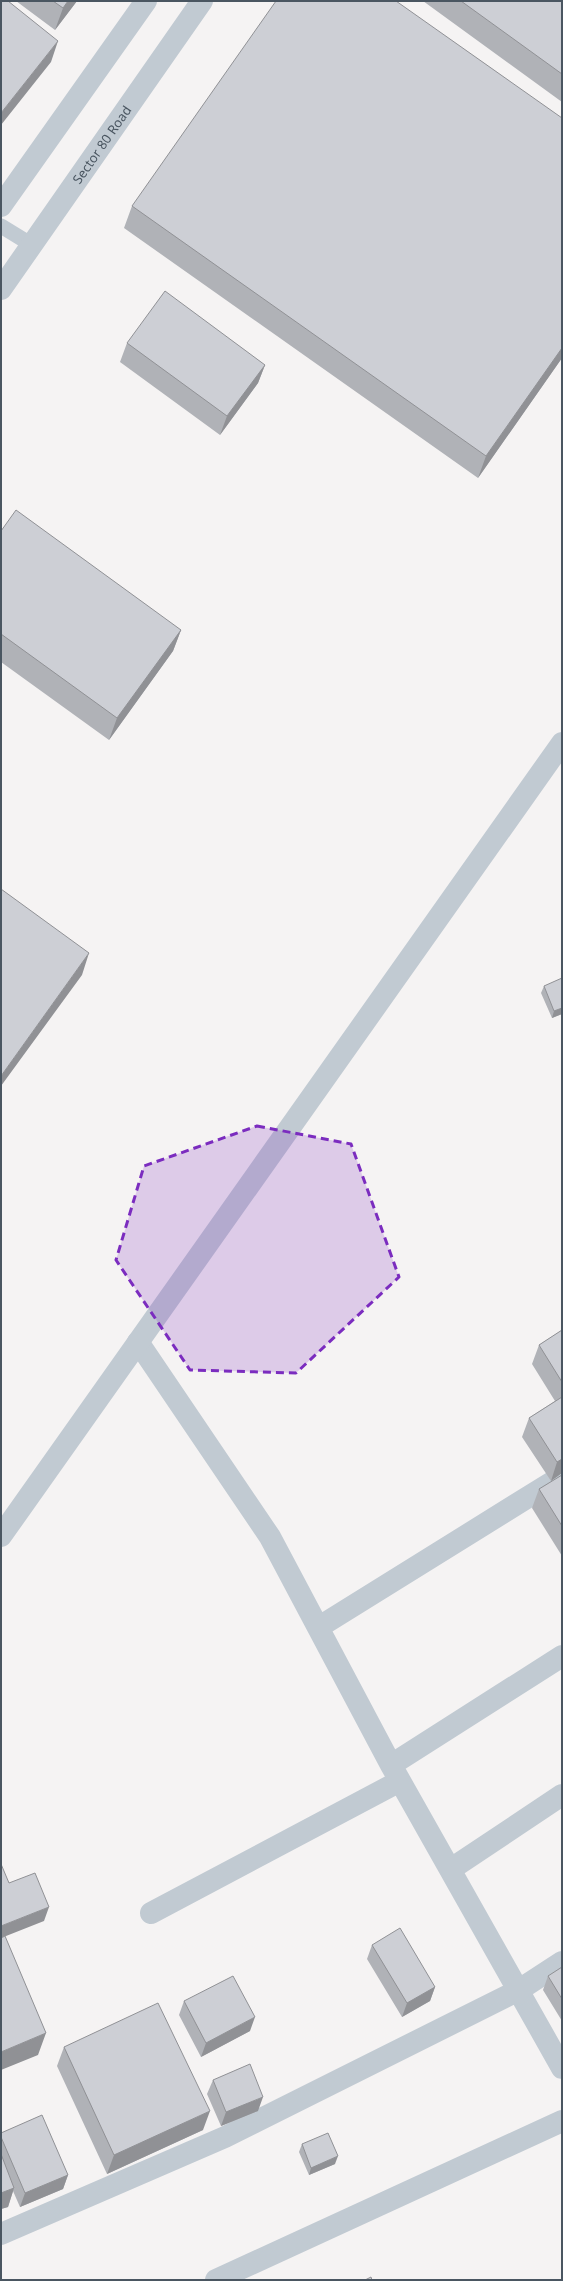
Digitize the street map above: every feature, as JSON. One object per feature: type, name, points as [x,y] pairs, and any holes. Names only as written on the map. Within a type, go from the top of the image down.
[{"type":"street","points":[[1,206],[146,1]]},
{"type":"street","name":"Sector 80 Road","points":[[1,289],[202,1]]},
{"type":"street","points":[[1,1536],[562,743]]},
{"type":"street","points":[[138,1342],[270,1537],[396,1773],[562,2068]]},
{"type":"street","points":[[319,1627],[562,1476]]},
{"type":"street","points":[[151,1912],[396,1773],[562,1656]]},
{"type":"street","points":[[451,1869],[562,1795]]},
{"type":"street","points":[[1,2234],[225,2137],[519,1990],[562,1962]]},
{"type":"street","points":[[216,2280],[562,2121]]},
{"type":"lane","points":[[1,226],[32,245]]},
{"type":"highlighted area","points":[[257,1126],[351,1144],[399,1277],[296,1373],[190,1370],[116,1260],[144,1166]]},
{"type":"building","points":[[1,1],[8,1],[58,41],[1,113]]},
{"type":"building","points":[[53,1],[68,1],[63,8]]},
{"type":"building","points":[[276,1],[396,1],[562,118],[562,348],[486,456],[132,206]]},
{"type":"building","points":[[461,1],[562,1],[562,74]]},
{"type":"building","points":[[165,291],[265,365],[227,416],[127,343]]},
{"type":"building","points":[[16,510],[181,630],[117,718],[1,634],[1,531]]},
{"type":"building","points":[[1,889],[89,953],[1,1076]]},
{"type":"building","points":[[562,978],[562,1008],[554,1011],[544,986]]},
{"type":"building","points":[[562,1330],[562,1382],[539,1345]]},
{"type":"building","points":[[562,1397],[562,1459],[557,1462],[529,1418]]},
{"type":"building","points":[[562,1475],[562,1526],[539,1489]]},
{"type":"building","points":[[1,1864],[9,1883],[35,1873],[49,1907],[1,1926]]},
{"type":"building","points":[[400,1928],[435,1987],[407,2003],[372,1945]]},
{"type":"building","points":[[5,1936],[46,2033],[1,2052],[1,1938]]},
{"type":"building","points":[[562,1967],[562,1999],[548,1976]]},
{"type":"building","points":[[233,1976],[255,2017],[206,2043],[184,2001]]},
{"type":"building","points":[[158,2003],[210,2111],[114,2155],[64,2047]]},
{"type":"building","points":[[250,2064],[263,2097],[226,2112],[213,2080]]},
{"type":"building","points":[[42,2115],[68,2175],[25,2193],[1,2137],[1,2133]]},
{"type":"building","points":[[328,2133],[338,2156],[311,2168],[302,2144]]},
{"type":"building","points":[[1,2154],[14,2188],[1,2193]]},
{"type":"building","points":[[371,2277],[372,2280],[365,2280]]}]
